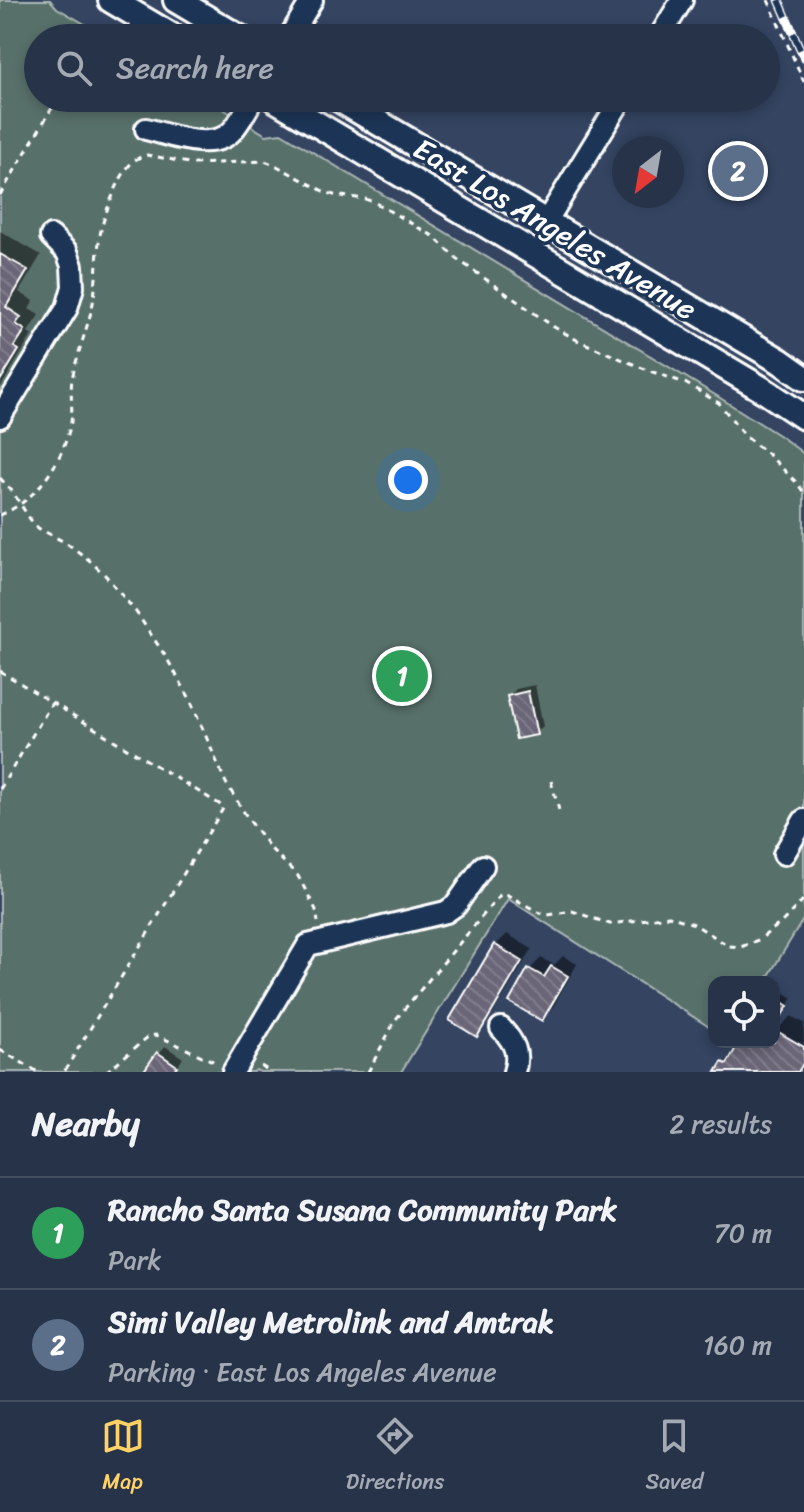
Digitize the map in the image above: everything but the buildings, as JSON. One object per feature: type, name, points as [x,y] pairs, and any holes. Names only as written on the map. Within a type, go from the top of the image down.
[{"type":"main road","points":[[111,0],[151,24]]},
{"type":"main road","points":[[176,0],[216,24]]},
{"type":"main road","name":"East Los Angeles Avenue","points":[[296,112],[804,417]]},
{"type":"main road","name":"East Los Angeles Avenue","points":[[361,112],[804,378]]},
{"type":"street","points":[[297,24],[312,0]]},
{"type":"street","points":[[667,24],[682,0]]},
{"type":"street","points":[[146,129],[207,142],[219,141],[232,131],[244,112]]},
{"type":"street","points":[[546,222],[613,112]]},
{"type":"street","points":[[0,417],[67,308],[73,287],[72,266],[67,252],[51,236]]},
{"type":"street","points":[[784,854],[804,820]]},
{"type":"street","points":[[233,1072],[308,945],[446,912],[456,905],[483,866]]},
{"type":"street","points":[[501,1028],[512,1039],[517,1052],[514,1072]]},
{"type":"path","points":[[768,0],[779,24]]},
{"type":"path","points":[[780,27],[804,82]]},
{"type":"path","points":[[0,195],[50,112]]},
{"type":"path","points":[[0,515],[16,509],[47,477],[58,459],[71,419],[73,378],[93,304],[100,235],[107,208],[129,166],[147,155],[194,164],[265,161],[323,191],[374,202],[433,236],[457,259],[554,327],[647,370],[685,383],[719,403],[746,437],[769,455],[804,493]]},
{"type":"path","points":[[0,478],[38,528],[89,560],[136,612],[189,697],[226,783],[270,848],[298,876],[316,910],[323,941]]},
{"type":"path","points":[[0,671],[224,807],[64,1072]]},
{"type":"path","points":[[0,789],[53,702]]},
{"type":"path","points":[[551,781],[560,814]]},
{"type":"path","points":[[368,1072],[396,1019],[504,893],[540,913],[548,915],[572,911],[610,924],[669,916],[694,924],[729,946],[741,947],[760,939],[804,899]]},
{"type":"path","points":[[106,1072],[149,1036],[156,1035],[233,1072]]},
{"type":"path","points":[[0,1050],[38,1072]]},
{"type":"green space","points":[[0,0],[50,0],[57,8],[85,24],[24,24],[24,112],[228,112],[266,135],[281,133],[717,396],[804,454],[804,918],[769,976],[708,976],[708,1026],[508,899],[401,1072],[0,1072]]},
{"type":"railway","points":[[779,0],[804,58]]},
{"type":"place","name":"Simi Valley Metrolink and Amtrak","points":[[738,171]]},
{"type":"place","name":"Rancho Santa Susana Community Park","points":[[402,676]]}]
